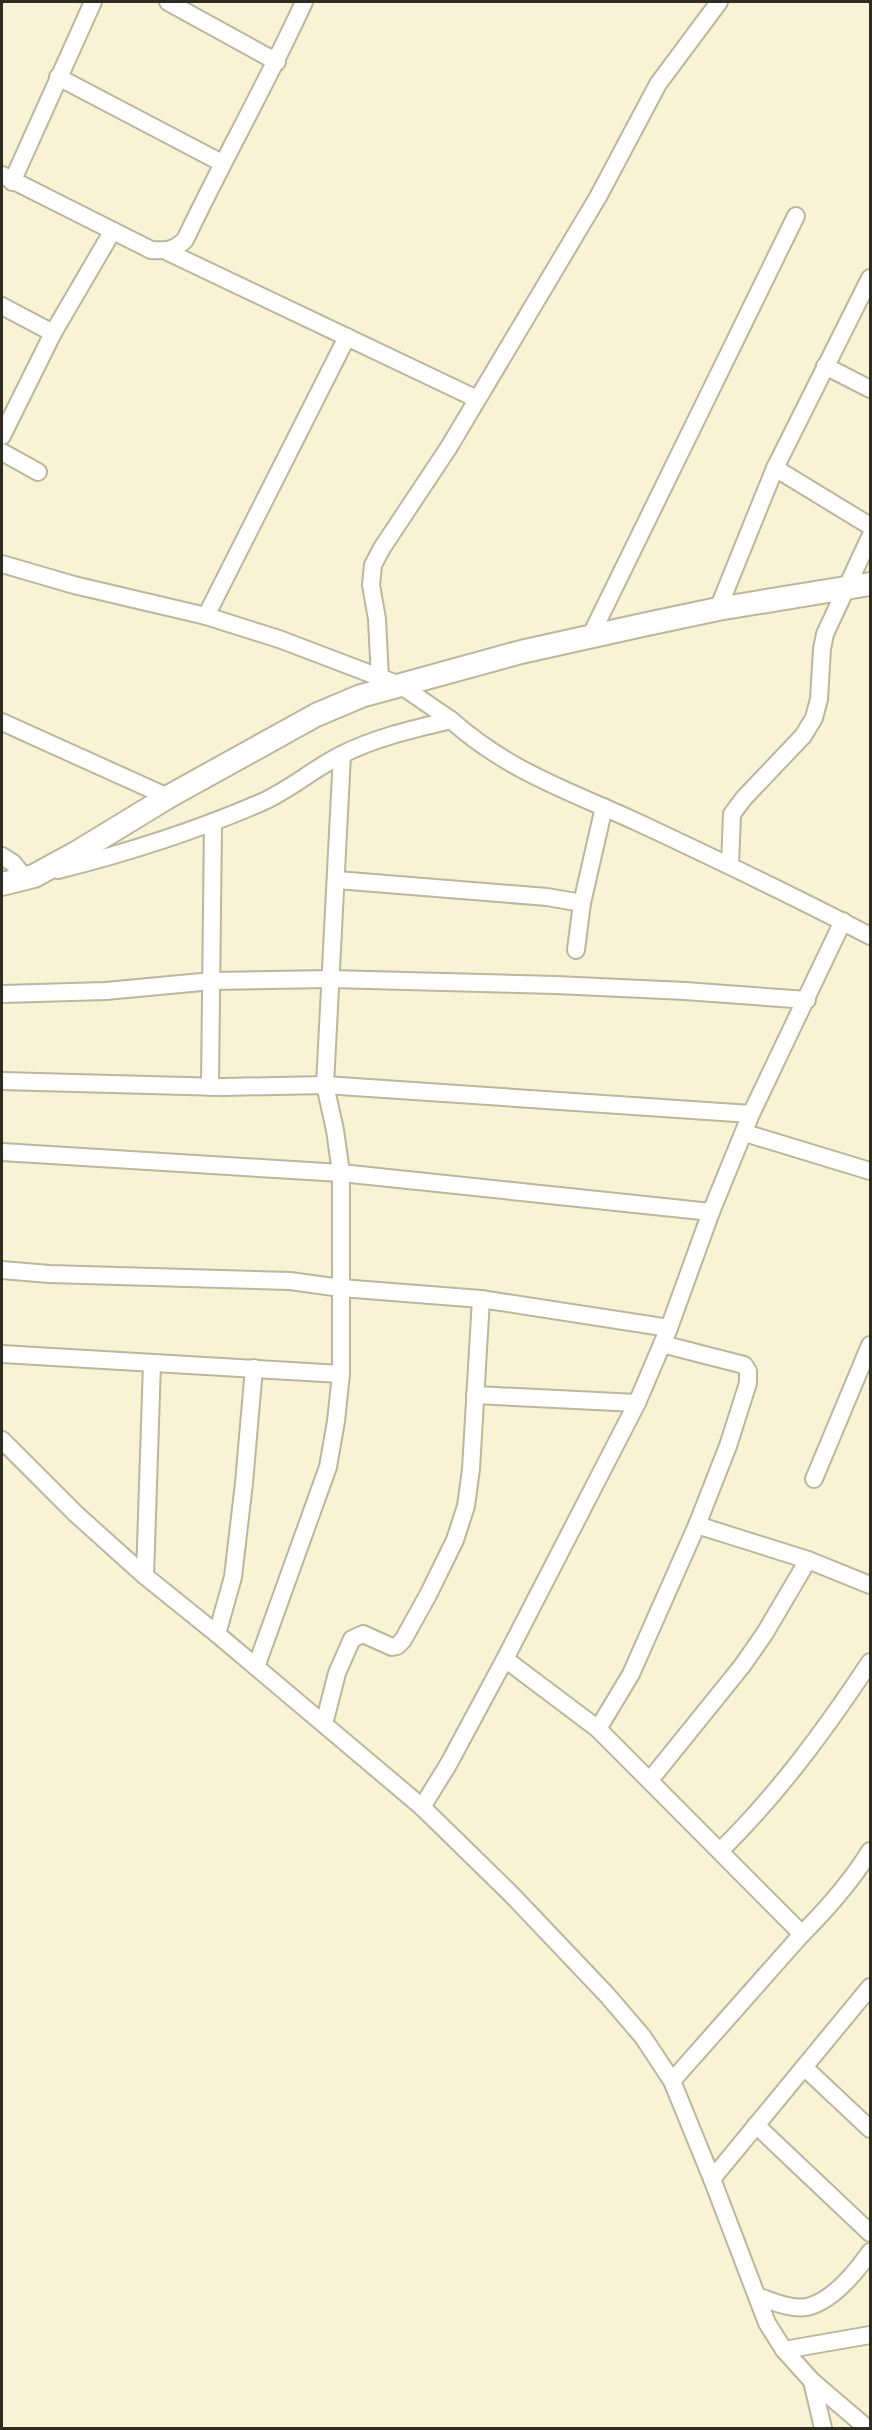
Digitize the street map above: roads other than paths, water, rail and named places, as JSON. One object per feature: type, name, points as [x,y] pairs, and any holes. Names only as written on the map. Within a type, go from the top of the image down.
[{"type":"street","points":[[93,2],[7,178],[112,232],[151,250],[168,252],[477,399]]},
{"type":"street","points":[[168,2],[276,62]]},
{"type":"street","points":[[168,252],[185,240],[304,2]]},
{"type":"street","points":[[390,681],[371,585],[373,566],[477,399],[598,197],[658,84],[719,2]]},
{"type":"street","points":[[58,76],[222,163]]},
{"type":"street","points":[[590,637],[796,216]]},
{"type":"street","points":[[3,430],[53,333],[112,232]]},
{"type":"street","points":[[718,609],[776,468],[870,278]]},
{"type":"street","points":[[2,306],[53,333]]},
{"type":"street","points":[[206,616],[347,337]]},
{"type":"street","points":[[825,366],[870,389]]},
{"type":"street","points":[[2,452],[38,472]]},
{"type":"street","points":[[776,468],[870,526]]},
{"type":"street","points":[[729,866],[732,814],[744,798],[803,736],[814,718],[819,699],[825,634],[870,537]]},
{"type":"street","points":[[2,564],[75,585],[206,616],[279,639],[390,681],[451,720],[490,752],[520,770],[729,866],[870,936]]},
{"type":"street","points":[[30,877],[316,715],[390,681],[718,609],[870,584]]},
{"type":"street","points":[[2,884],[136,847],[213,822],[263,802],[342,755],[400,732],[451,720]]},
{"type":"street","points":[[2,722],[168,797]]},
{"type":"street","points":[[255,1667],[328,1467],[341,1374],[341,1173],[325,1085],[342,755]]},
{"type":"street","points":[[576,950],[582,903],[604,807]]},
{"type":"street","points":[[210,1087],[213,822]]},
{"type":"street","points":[[2,856],[30,877]]},
{"type":"street","points":[[337,880],[547,897],[582,903]]},
{"type":"street","points":[[422,1807],[448,1765],[505,1659],[637,1403],[669,1328],[711,1212],[751,1114],[843,921]]},
{"type":"street","points":[[2,994],[106,991],[212,981],[331,979],[567,985],[807,1000]]},
{"type":"street","points":[[2,1081],[210,1087],[325,1085],[751,1114]]},
{"type":"street","points":[[745,1133],[870,1171]]},
{"type":"street","points":[[2,1152],[341,1173],[711,1212]]},
{"type":"street","points":[[2,1270],[49,1274],[290,1281],[341,1288],[480,1299],[669,1328]]},
{"type":"street","points":[[324,1724],[338,1673],[352,1639],[363,1634],[392,1647],[397,1646],[423,1606],[455,1540],[468,1497],[471,1469],[480,1299]]},
{"type":"street","points":[[598,1729],[631,1674],[697,1525],[737,1419],[748,1383],[748,1371],[744,1365],[662,1344]]},
{"type":"street","points":[[814,1479],[869,1351]]},
{"type":"street","points":[[2,1354],[341,1374]]},
{"type":"street","points":[[145,1576],[152,1363]]},
{"type":"street","points":[[217,1634],[232,1577],[254,1368]]},
{"type":"street","points":[[474,1395],[637,1403]]},
{"type":"street","points":[[2,1440],[76,1514],[145,1576],[422,1807],[511,1894],[607,1995],[643,2037],[672,2081],[767,2323],[784,2350],[812,2381],[867,2428]]},
{"type":"street","points":[[697,1525],[808,1560],[870,1585]]},
{"type":"street","points":[[650,1780],[742,1666],[765,1633],[808,1560]]},
{"type":"street","points":[[505,1659],[598,1729],[802,1934]]},
{"type":"street","points":[[720,1851],[782,1785],[838,1711],[870,1662]]},
{"type":"street","points":[[672,2081],[802,1934],[832,1904],[858,1872],[870,1851]]},
{"type":"street","points":[[712,2179],[869,1991]]},
{"type":"street","points":[[804,2067],[870,2129]]},
{"type":"street","points":[[756,2126],[870,2233]]},
{"type":"street","points":[[757,2296],[787,2306],[806,2307],[822,2301],[836,2290],[870,2253]]},
{"type":"street","points":[[784,2350],[870,2335]]},
{"type":"street","points":[[812,2381],[823,2428]]}]
